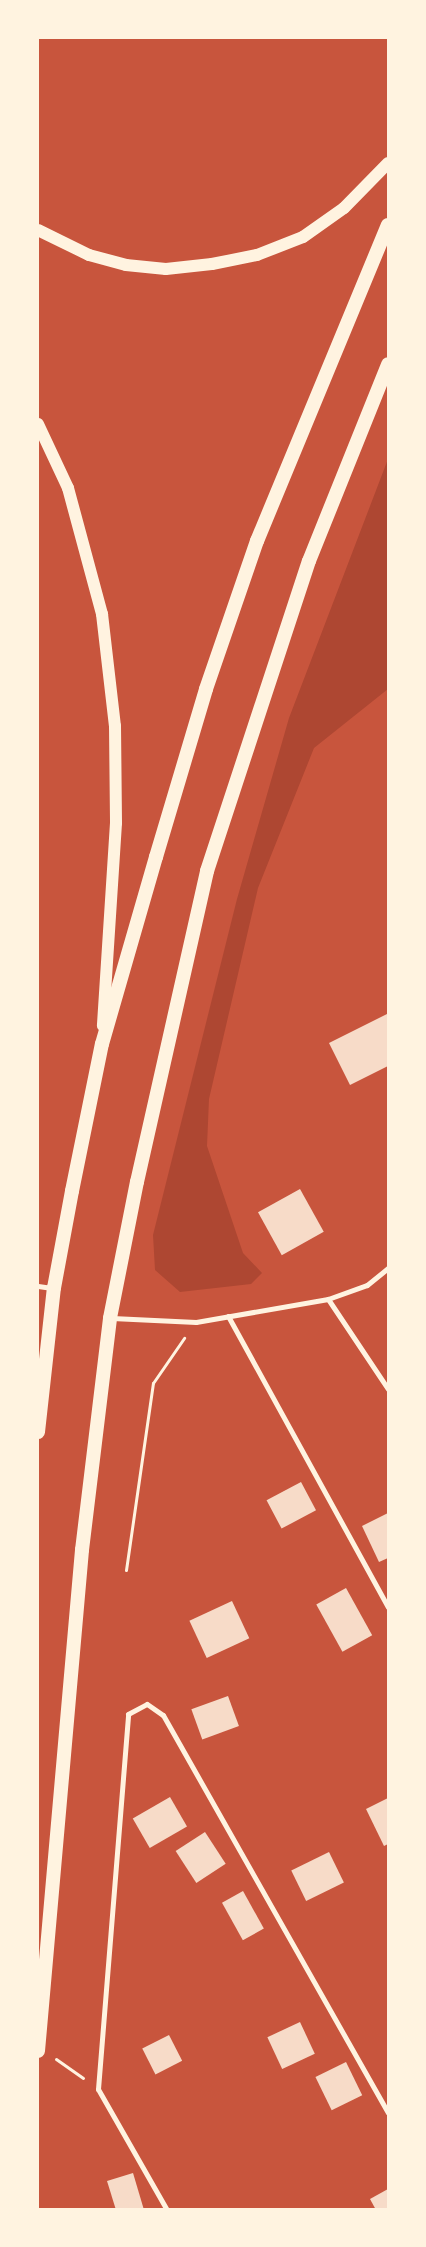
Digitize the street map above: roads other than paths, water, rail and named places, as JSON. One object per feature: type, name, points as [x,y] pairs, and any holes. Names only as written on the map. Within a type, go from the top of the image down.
[{"type":"highway","points":[[38,1432],[54,1288],[102,1044],[206,689],[254,550],[315,393],[388,225]]},
{"type":"highway","points":[[38,2051],[82,1550],[110,1318],[207,871],[309,561],[388,364]]},
{"type":"main road","points":[[38,230],[89,256],[126,265],[166,269],[212,264],[257,255],[303,236],[344,208],[388,163]]},
{"type":"main road","points":[[38,424],[68,488],[102,614],[115,726],[116,823],[102,1044]]},
{"type":"street","points":[[110,1318],[196,1322],[328,1299],[366,1285],[388,1268]]},
{"type":"street","points":[[38,1286],[54,1288]]},
{"type":"street","points":[[328,1299],[388,1389]]},
{"type":"street","points":[[228,1316],[388,1606]]},
{"type":"street","points":[[168,2210],[98,2089],[128,1714],[147,1704],[163,1715],[388,2113]]}]
